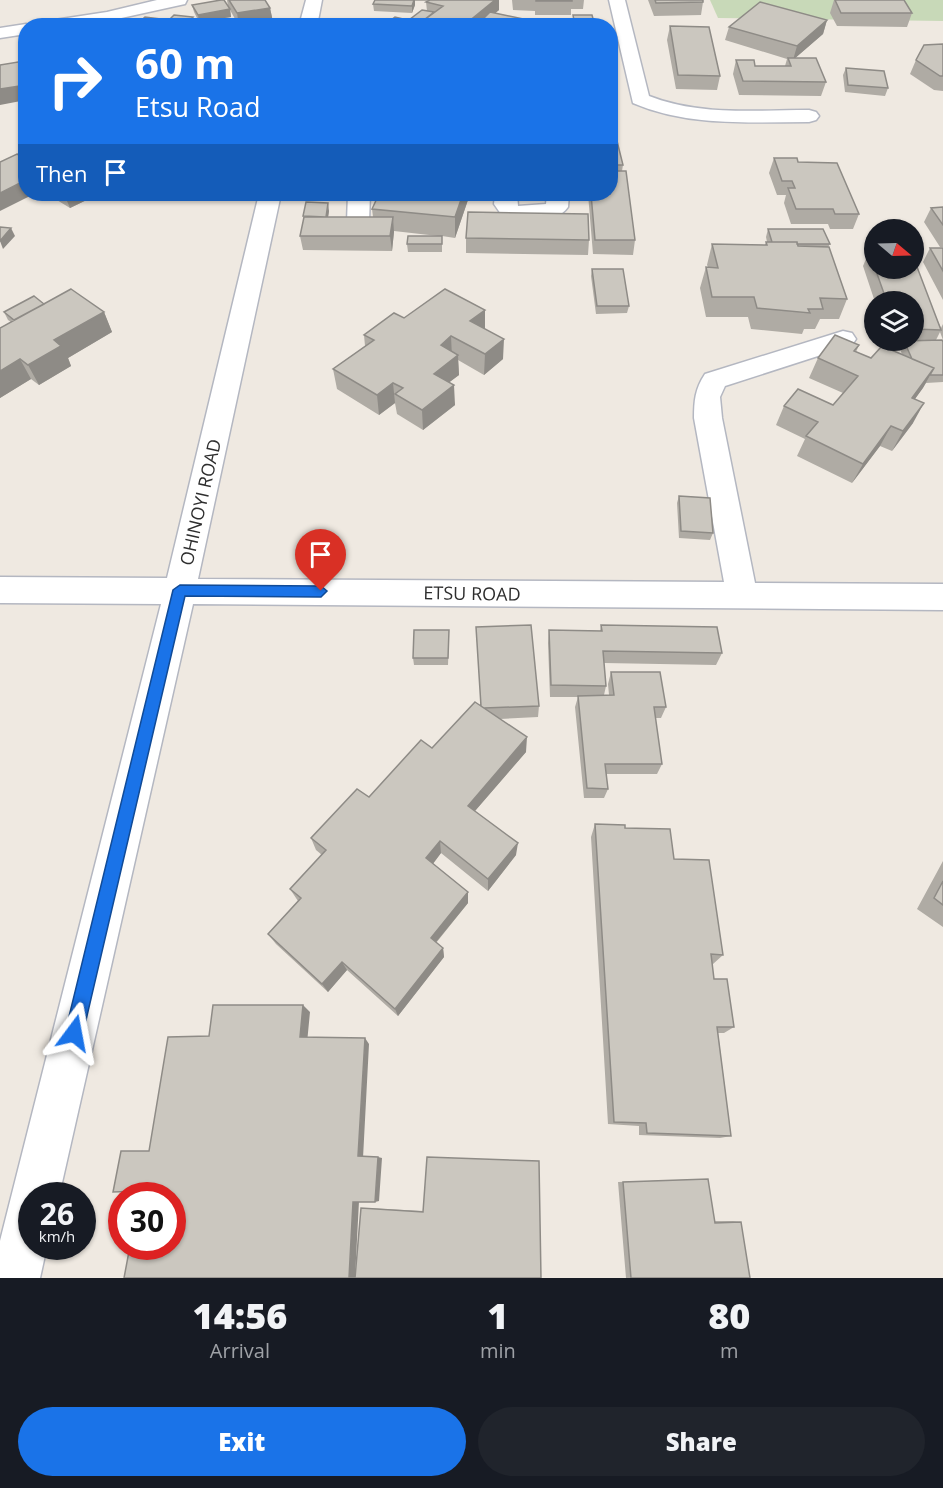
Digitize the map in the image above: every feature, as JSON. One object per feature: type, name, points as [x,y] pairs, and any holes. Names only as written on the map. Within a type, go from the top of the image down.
[{"type":"street","points":[[100,18],[179,0]]},
{"type":"street","points":[[310,18],[314,0]]},
{"type":"street","points":[[617,0],[640,99],[656,107],[678,112],[810,116]]},
{"type":"street","points":[[0,33],[18,30]]},
{"type":"street","name":"OHINOYI ROAD","points":[[38,1182],[180,590],[268,201]]},
{"type":"street","points":[[358,222],[359,201]]},
{"type":"street","points":[[505,201],[511,212],[538,214],[550,212],[557,207],[557,201]]},
{"type":"street","points":[[742,596],[706,397],[714,380],[843,339]]},
{"type":"street","name":"ETSU ROAD","points":[[0,590],[943,597]]},
{"type":"street","points":[[15,1278],[20,1260]]},
{"type":"green space","points":[[710,0],[943,0],[943,21],[718,18]]},
{"type":"building","points":[[224,0],[230,9],[198,15],[192,5]]},
{"type":"building","points":[[229,0],[265,0],[270,8],[237,13]]},
{"type":"building","points":[[375,0],[414,0],[412,6],[373,4]]},
{"type":"building","points":[[430,0],[495,0],[473,18],[427,18],[443,6],[426,2]]},
{"type":"building","points":[[572,0],[572,1],[536,1]]},
{"type":"building","points":[[655,0],[703,0],[703,2],[656,3]]},
{"type":"building","points":[[835,0],[904,0],[912,13],[841,13]]},
{"type":"building","points":[[760,2],[827,20],[797,46],[729,27]]},
{"type":"building","points":[[422,10],[434,12],[426,18],[412,18]]},
{"type":"building","points":[[490,12],[518,18],[484,18]]},
{"type":"building","points":[[174,15],[193,17],[192,18],[171,18]]},
{"type":"building","points":[[573,15],[592,15],[593,18],[574,18]]},
{"type":"building","points":[[670,26],[709,27],[720,76],[678,75]]},
{"type":"building","points":[[943,44],[943,76],[940,76],[916,60],[924,45]]},
{"type":"building","points":[[788,58],[816,58],[826,82],[743,81],[736,60],[754,60],[755,66],[791,66]]},
{"type":"building","points":[[18,62],[18,86],[0,89],[0,65]]},
{"type":"building","points":[[846,68],[884,71],[888,88],[848,85]]},
{"type":"building","points":[[618,145],[623,165],[618,165]]},
{"type":"building","points":[[18,155],[18,184],[0,193],[0,162]]},
{"type":"building","points":[[774,158],[797,158],[798,162],[837,163],[859,214],[835,214],[833,209],[796,209],[788,188],[795,188],[792,181],[782,181]]},
{"type":"building","points":[[618,171],[626,171],[635,240],[595,240],[592,201],[618,201]]},
{"type":"building","points":[[376,201],[461,201],[455,217],[372,209]]},
{"type":"building","points":[[306,202],[328,203],[326,217],[303,216]]},
{"type":"building","points":[[943,207],[943,225],[931,208]]},
{"type":"building","points":[[468,212],[588,214],[589,240],[466,238]]},
{"type":"building","points":[[304,217],[393,217],[390,236],[300,236]]},
{"type":"building","points":[[0,227],[11,228],[0,241]]},
{"type":"building","points":[[768,229],[823,229],[830,244],[772,242]]},
{"type":"building","points":[[408,236],[442,236],[442,244],[407,244]]},
{"type":"building","points":[[766,242],[797,242],[798,246],[829,247],[847,299],[820,298],[823,309],[808,309],[810,313],[757,308],[754,297],[712,297],[706,267],[718,268],[712,244],[767,245]]},
{"type":"building","points":[[930,248],[943,248],[943,271]]},
{"type":"building","points":[[592,269],[623,269],[629,306],[597,306]]},
{"type":"building","points":[[879,279],[922,279],[941,330],[924,329],[924,291],[883,291]]},
{"type":"building","points":[[71,289],[104,312],[54,340],[61,346],[28,365],[20,359],[0,371],[0,328]]},
{"type":"building","points":[[445,289],[485,310],[470,321],[504,339],[485,354],[451,336],[441,345],[458,355],[434,374],[454,385],[422,410],[395,394],[403,388],[393,383],[377,395],[333,369],[374,340],[364,335],[394,313],[404,318]]},
{"type":"building","points":[[34,296],[44,304],[14,320],[4,312]]},
{"type":"building","points":[[835,335],[859,345],[854,351],[871,358],[877,351],[894,351],[934,368],[912,398],[924,403],[903,431],[891,426],[863,464],[806,436],[818,422],[784,406],[798,389],[833,405],[858,376],[818,358]]},
{"type":"building","points":[[924,340],[942,340],[943,375],[930,375],[934,368],[912,359],[908,351],[924,351]]},
{"type":"building","points":[[679,496],[710,498],[713,533],[681,531]]},
{"type":"building","points":[[531,625],[539,706],[484,708],[481,706],[476,627]]},
{"type":"building","points":[[601,625],[717,627],[722,653],[603,651],[606,686],[551,685],[549,630],[602,631]]},
{"type":"building","points":[[414,630],[449,630],[448,658],[413,658]]},
{"type":"building","points":[[611,672],[660,672],[666,707],[654,707],[662,764],[605,764],[608,789],[587,788],[578,696],[614,695]]},
{"type":"building","points":[[475,702],[527,737],[468,806],[518,843],[488,879],[440,841],[426,858],[468,892],[431,938],[443,948],[395,1009],[342,962],[322,984],[268,934],[301,898],[290,889],[326,850],[311,838],[357,789],[369,797],[421,740],[432,748]]},
{"type":"building","points":[[595,824],[625,825],[625,828],[670,829],[674,859],[709,860],[723,955],[711,954],[714,979],[727,979],[734,1027],[717,1027],[731,1136],[647,1133],[646,1123],[614,1122]]},
{"type":"building","points":[[943,881],[943,905],[934,898]]},
{"type":"building","points":[[213,1005],[303,1005],[300,1037],[365,1038],[358,1156],[378,1157],[375,1202],[353,1202],[349,1278],[124,1278],[127,1260],[186,1260],[186,1182],[115,1182],[121,1151],[149,1151],[168,1037],[209,1036]]},
{"type":"building","points":[[427,1157],[539,1161],[541,1278],[355,1278],[361,1208],[423,1212]]},
{"type":"building","points":[[708,1179],[715,1223],[741,1222],[750,1278],[631,1278],[623,1182]]},
{"type":"route","points":[[74,1033],[180,590],[321,591]]}]
